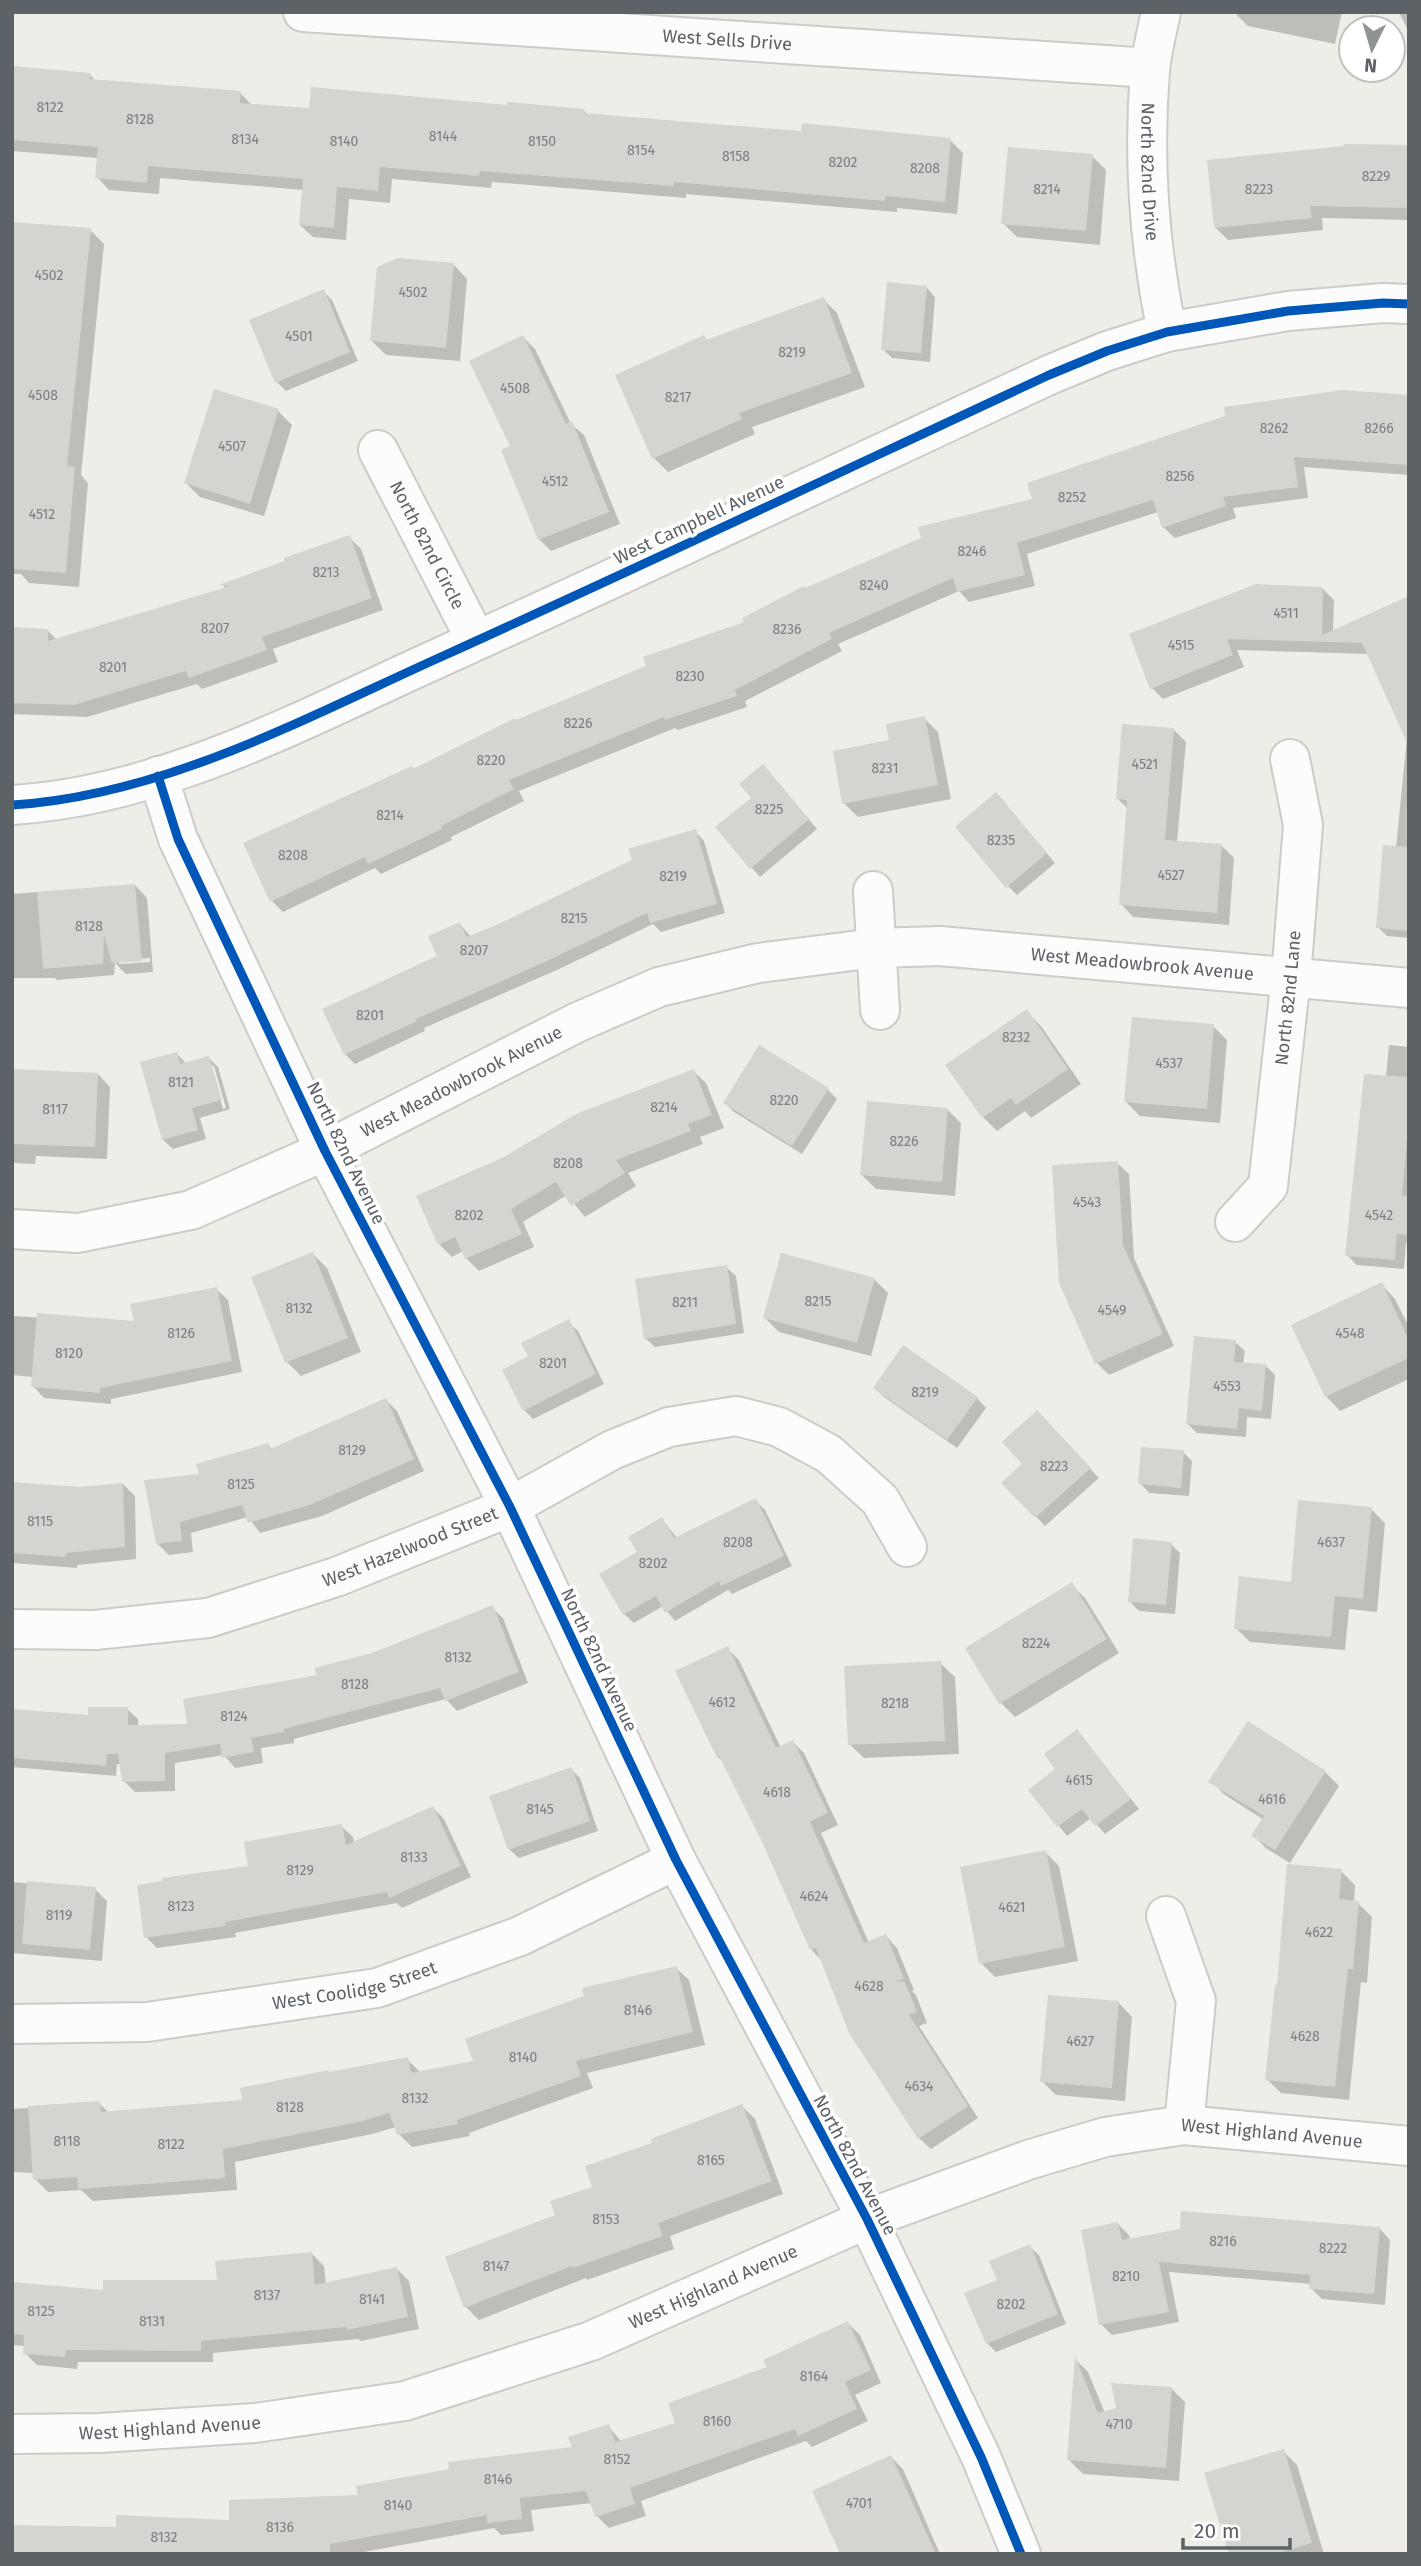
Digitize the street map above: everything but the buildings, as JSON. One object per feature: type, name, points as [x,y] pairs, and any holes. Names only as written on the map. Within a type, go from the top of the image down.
[{"type":"street","name":"West Sells Drive","points":[[303,12],[1150,68]]},
{"type":"street","name":"North 82nd Drive","points":[[1161,12],[1150,68],[1147,146],[1155,274],[1167,332]]},
{"type":"street","name":"West Campbell Avenue","points":[[12,805],[35,804],[91,794],[214,758],[1049,375],[1107,352],[1167,332],[1289,311],[1383,303],[1409,304]]},
{"type":"street","name":"North 82nd Circle","points":[[377,450],[476,640]]},
{"type":"street","name":"North 82nd Lane","points":[[1235,1222],[1268,1186],[1291,977],[1303,825],[1290,759]]},
{"type":"street","name":"North 82nd Avenue","points":[[158,776],[178,839],[325,1151],[510,1507],[676,1860],[867,2220],[981,2457],[1021,2554]]},
{"type":"street","points":[[873,891],[880,1010]]},
{"type":"street","name":"West Meadowbrook Avenue","points":[[12,1229],[78,1233],[191,1210],[325,1151],[578,1021],[659,987],[758,963],[876,948],[940,946],[1409,988]]},
{"type":"street","name":"West Hazelwood Street","points":[[12,1629],[95,1630],[208,1618],[336,1577],[510,1507],[612,1450],[669,1427],[736,1416],[779,1427],[829,1454],[880,1500],[907,1547]]},
{"type":"street","name":"West Coolidge Street","points":[[12,2024],[147,2022],[377,1988],[520,1936],[676,1860]]},
{"type":"street","points":[[1166,1916],[1196,2001],[1184,2125]]},
{"type":"street","name":"West Highland Avenue","points":[[12,2434],[100,2433],[255,2423],[405,2401],[591,2340],[867,2220],[1028,2160],[1105,2137],[1184,2125],[1409,2146]]},
{"type":"cycle path","points":[[12,805],[69,799],[124,786],[179,770],[287,728],[1049,375],[1107,351],[1167,332],[1288,311],[1383,303],[1409,304]]},
{"type":"cycle path","points":[[158,776],[178,839],[325,1151],[510,1507],[676,1860],[867,2219],[981,2457],[1021,2554]]}]
